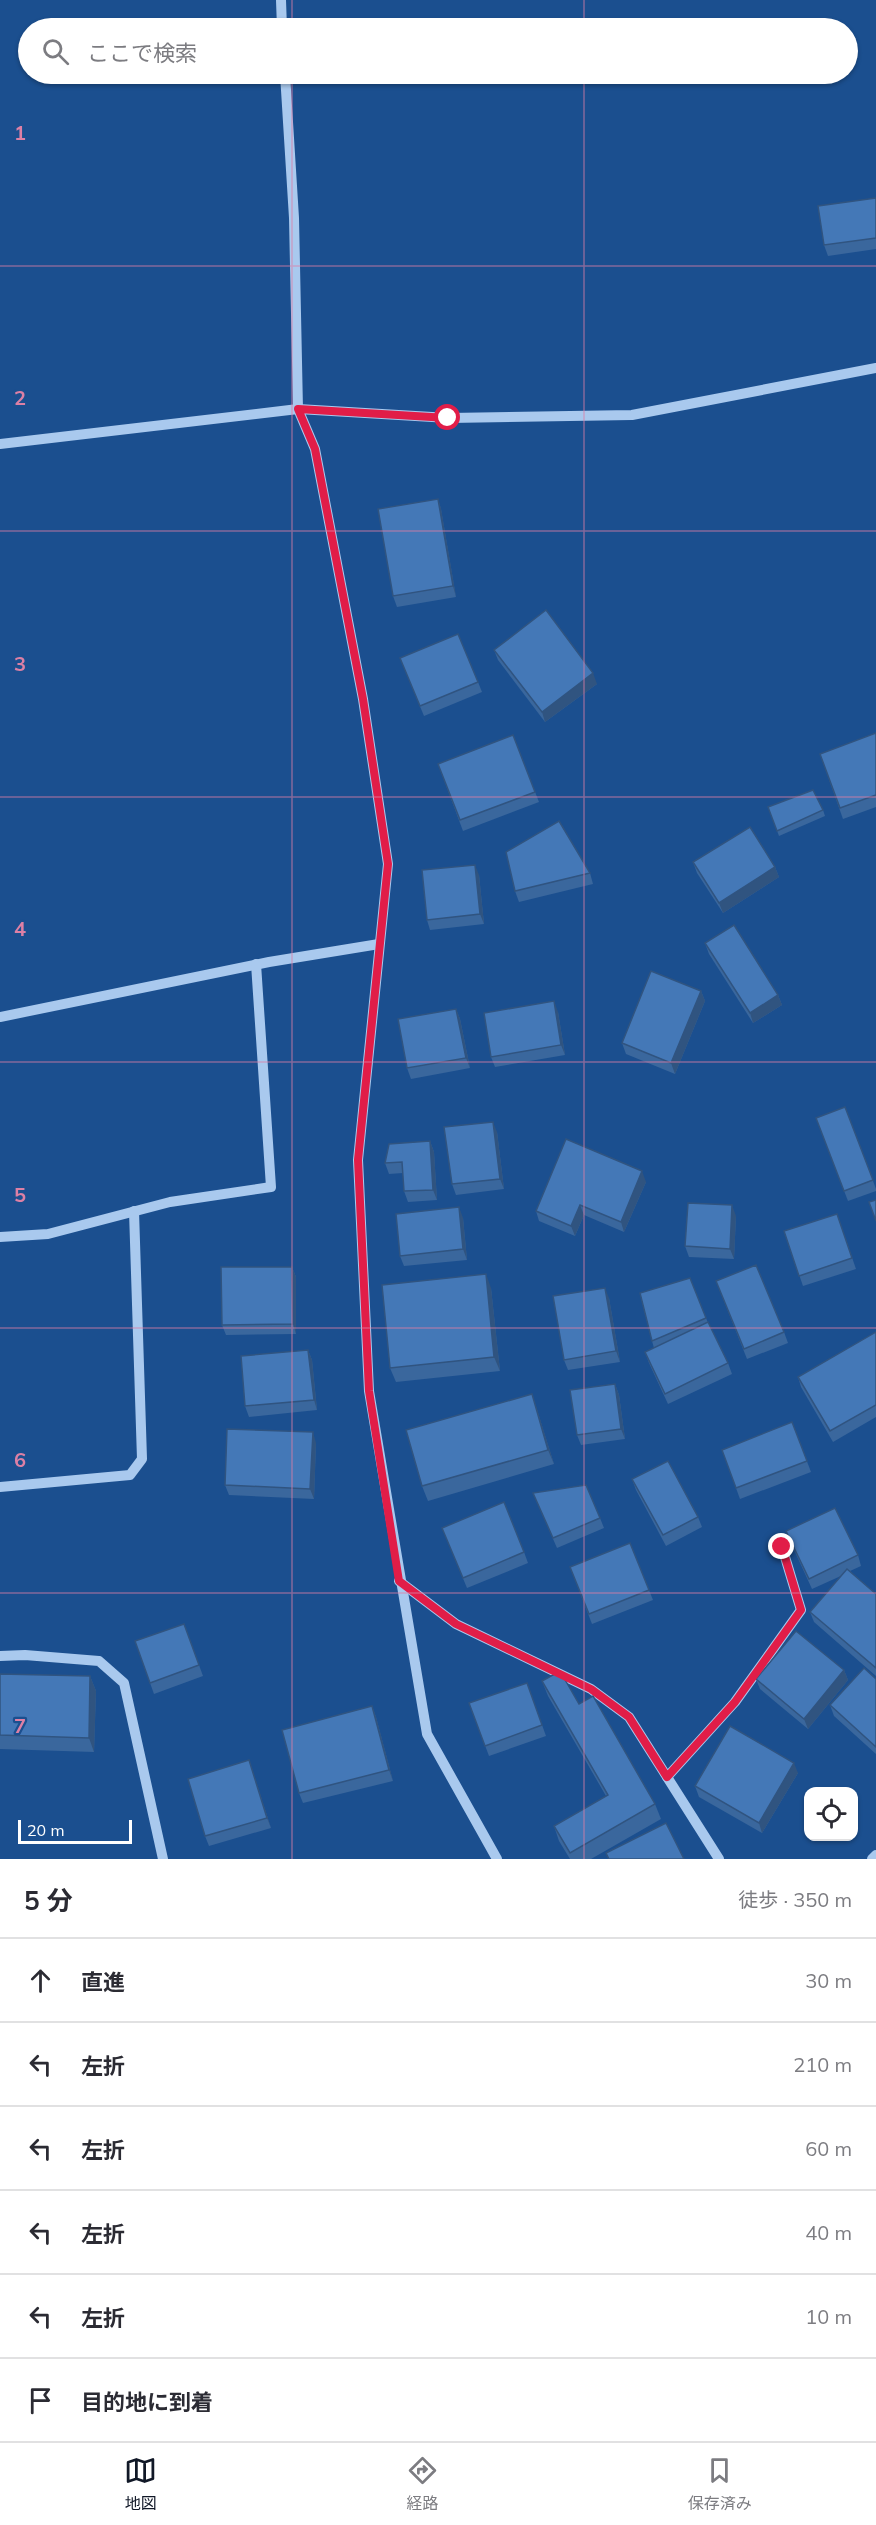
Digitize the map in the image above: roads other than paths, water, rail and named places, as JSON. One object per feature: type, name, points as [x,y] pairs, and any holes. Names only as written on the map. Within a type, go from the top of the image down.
[{"type":"street","points":[[280,0],[281,18]]},
{"type":"street","points":[[286,84],[294,218],[298,409],[315,449],[365,711],[388,864],[358,1160],[369,1391],[399,1581],[427,1734],[497,1859]]},
{"type":"street","points":[[0,444],[298,409],[448,418],[632,415],[876,368]]},
{"type":"street","points":[[0,1017],[256,964],[379,944]]},
{"type":"street","points":[[0,1237],[48,1234],[170,1202],[271,1187],[256,964]]},
{"type":"street","points":[[0,1487],[130,1475],[142,1459],[134,1211]]},
{"type":"street","points":[[667,1777],[735,1702],[801,1610],[782,1547]]},
{"type":"street","points":[[399,1581],[456,1624],[591,1689],[629,1717],[719,1859]]},
{"type":"street","points":[[0,1656],[25,1655],[99,1661],[124,1683],[163,1859]]},
{"type":"street","points":[[872,1859],[876,1856]]}]
